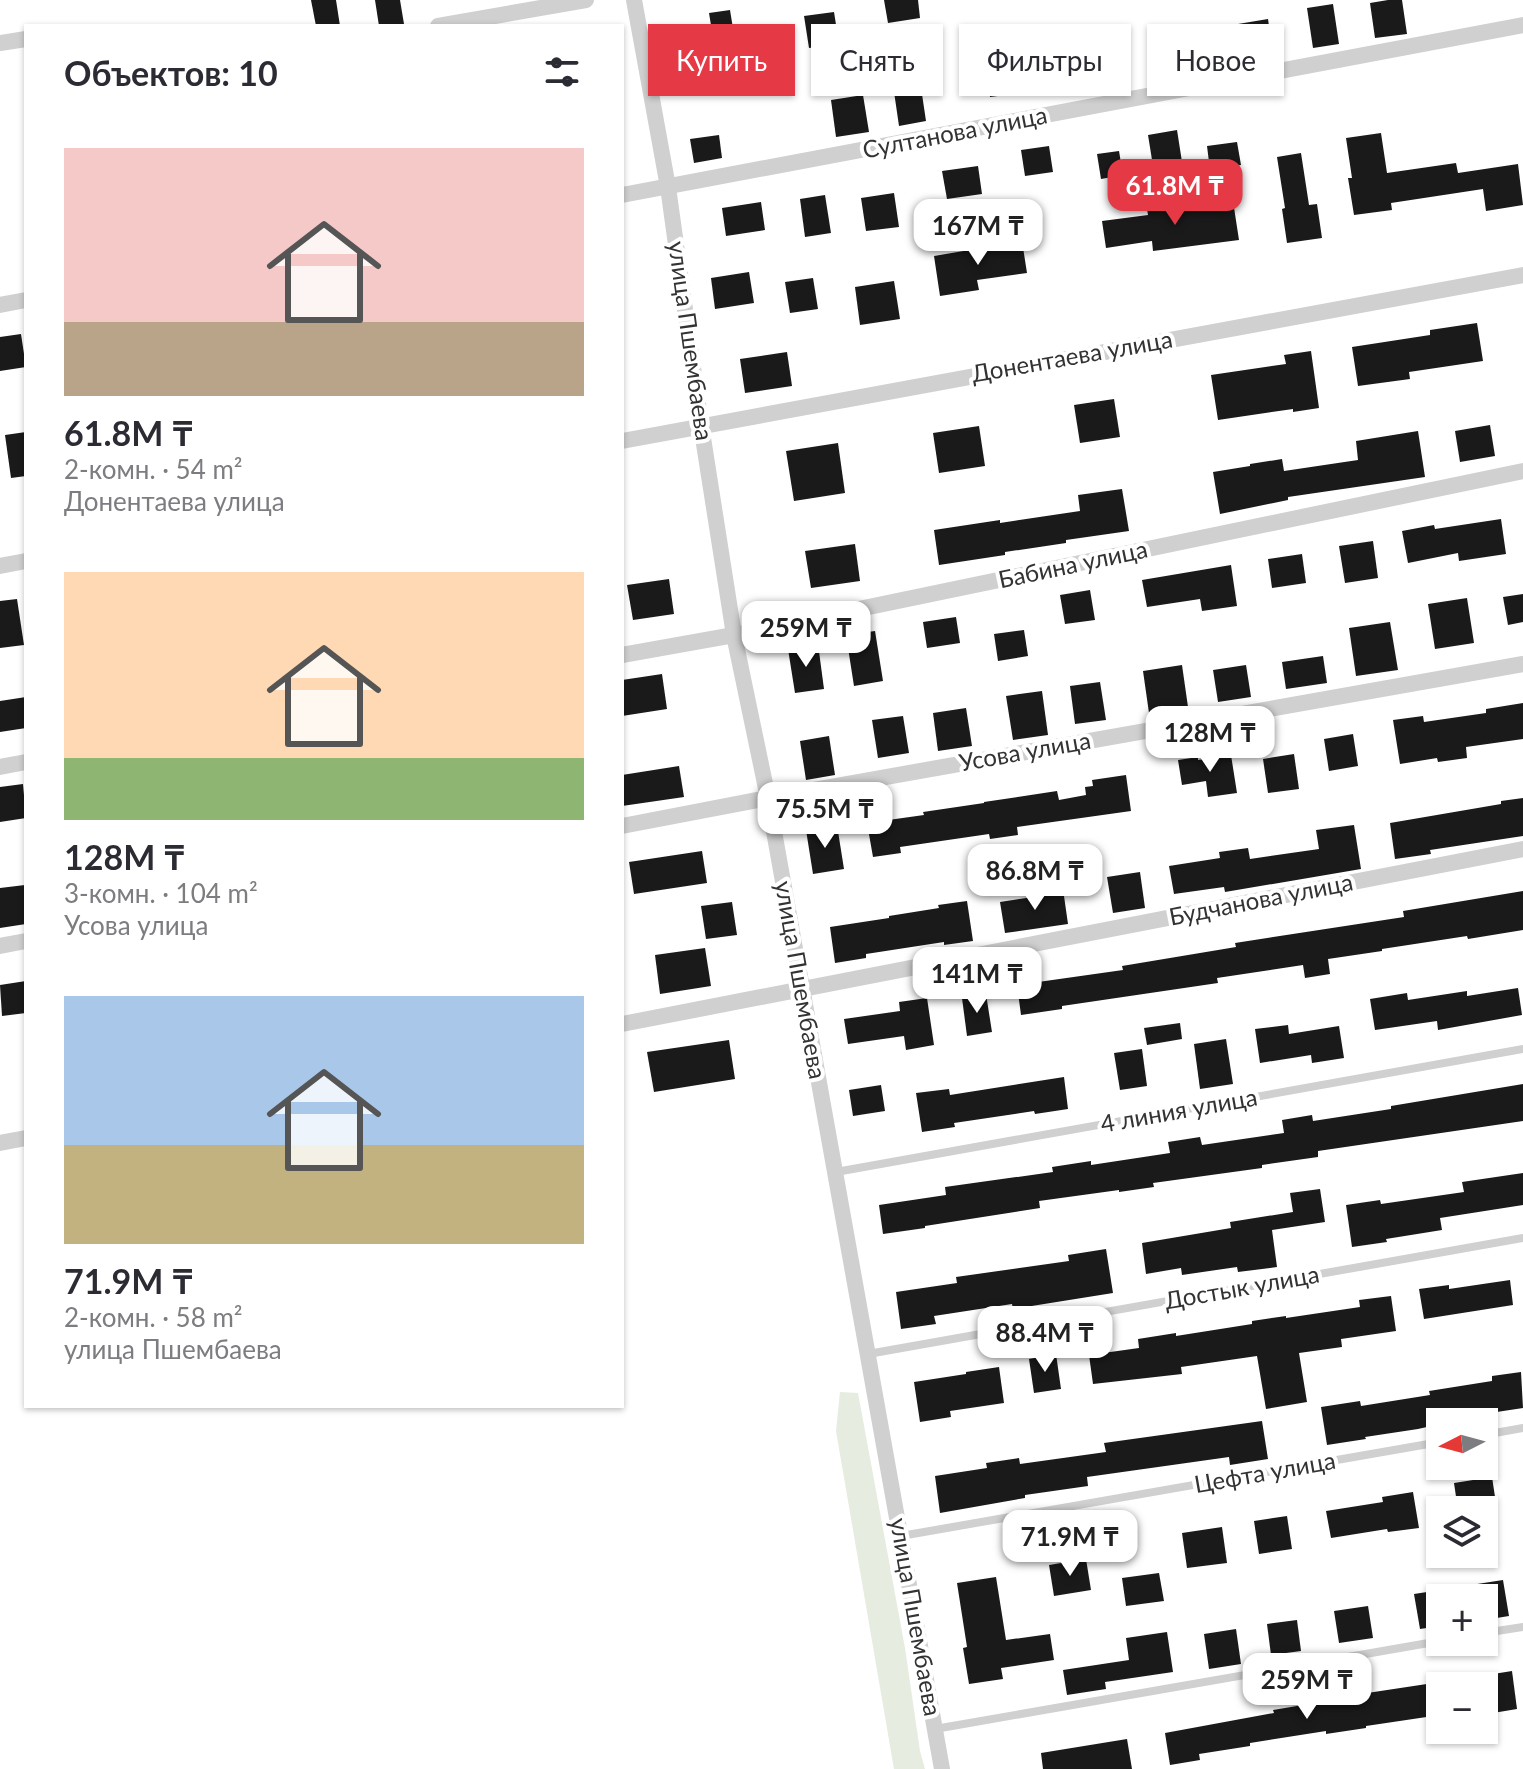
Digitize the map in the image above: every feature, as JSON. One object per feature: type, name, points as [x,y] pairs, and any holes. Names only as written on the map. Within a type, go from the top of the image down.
[{"type":"street","points":[[449,24],[586,0]]},
{"type":"street","name":"улица Пшембаева","points":[[634,0],[668,187],[734,635],[768,798],[942,1769]]},
{"type":"street","name":"Султанова улица","points":[[624,195],[1523,25]]},
{"type":"street","points":[[0,43],[24,39]]},
{"type":"street","name":"Донентаева улица","points":[[624,441],[1523,275]]},
{"type":"street","points":[[0,305],[24,300]]},
{"type":"street","name":"Бабина улица","points":[[624,655],[734,635],[1523,471]]},
{"type":"street","points":[[0,566],[24,561]]},
{"type":"street","name":"Усова улица","points":[[624,826],[1523,664]]},
{"type":"street","points":[[0,767],[24,762]]},
{"type":"street","name":"Будчанова улица","points":[[624,1024],[1523,849]]},
{"type":"street","points":[[0,946],[24,941]]},
{"type":"street","points":[[0,1143],[24,1138]]},
{"type":"lane","name":"4 линия улица","points":[[835,1172],[1523,1049]]},
{"type":"lane","name":"Достык улица","points":[[867,1354],[1523,1238]]},
{"type":"lane","points":[[1498,1432],[1523,1428]]},
{"type":"lane","name":"Цефта улица","points":[[900,1536],[1426,1444]]},
{"type":"lane","points":[[1498,1631],[1523,1627]]},
{"type":"lane","points":[[934,1729],[1426,1643]]},
{"type":"shaded area","points":[[840,1392],[858,1393],[925,1769],[894,1769],[836,1431]]},
{"type":"building","points":[[311,0],[336,0],[340,24],[316,24]]},
{"type":"building","points":[[375,0],[400,0],[404,24],[379,24]]},
{"type":"building","points":[[884,0],[918,0],[920,18],[888,23]]},
{"type":"building","points":[[1402,0],[1407,34],[1375,38],[1370,3]]},
{"type":"building","points":[[1333,4],[1339,44],[1313,48],[1307,8]]},
{"type":"building","points":[[730,10],[732,24],[711,24],[709,13]]},
{"type":"building","points":[[834,12],[836,24],[811,24],[809,48],[804,16]]},
{"type":"building","points":[[1268,19],[1269,24],[1238,24]]},
{"type":"building","points":[[863,96],[869,132],[836,137],[831,100]]},
{"type":"building","points":[[895,96],[922,96],[926,121],[899,126]]},
{"type":"building","points":[[1177,130],[1182,162],[1153,166],[1148,135]]},
{"type":"building","points":[[1381,133],[1387,173],[1456,163],[1458,173],[1518,164],[1523,205],[1486,211],[1483,189],[1391,203],[1392,210],[1354,215],[1346,138]]},
{"type":"building","points":[[719,135],[722,158],[694,163],[690,139]]},
{"type":"building","points":[[1237,142],[1241,165],[1210,170],[1207,146]]},
{"type":"building","points":[[1049,146],[1053,172],[1025,176],[1021,150]]},
{"type":"building","points":[[1119,151],[1123,175],[1101,179],[1097,154]]},
{"type":"building","points":[[1301,153],[1309,205],[1317,204],[1322,238],[1287,243],[1277,157]]},
{"type":"building","points":[[978,166],[982,194],[947,199],[942,171]]},
{"type":"building","points":[[894,193],[899,227],[866,231],[861,198]]},
{"type":"building","points":[[825,195],[831,233],[805,237],[800,199]]},
{"type":"building","points":[[1233,201],[1239,240],[1153,251],[1152,241],[1106,248],[1102,221],[1148,215],[1147,209],[1183,203],[1183,208]]},
{"type":"building","points":[[761,202],[765,230],[726,236],[722,208]]},
{"type":"building","points":[[1022,241],[1027,273],[977,280],[979,290],[940,296],[934,256]]},
{"type":"building","points":[[749,272],[754,303],[715,309],[711,278]]},
{"type":"building","points":[[813,278],[818,309],[790,313],[785,282]]},
{"type":"building","points":[[894,281],[900,319],[860,325],[855,287]]},
{"type":"building","points":[[1477,323],[1483,361],[1409,372],[1410,379],[1358,386],[1352,347],[1430,335],[1430,330]]},
{"type":"building","points":[[21,334],[24,367],[0,371],[0,337]]},
{"type":"building","points":[[1311,351],[1319,408],[1218,420],[1211,375],[1286,364],[1284,355]]},
{"type":"building","points":[[787,352],[792,386],[745,393],[740,359]]},
{"type":"building","points":[[1114,399],[1120,437],[1080,443],[1074,405]]},
{"type":"building","points":[[1490,425],[1495,456],[1460,462],[1455,431]]},
{"type":"building","points":[[979,426],[985,466],[939,473],[933,433]]},
{"type":"building","points":[[1418,431],[1425,477],[1288,497],[1288,500],[1220,514],[1213,472],[1282,459],[1284,471],[1358,460],[1356,441]]},
{"type":"building","points":[[24,432],[24,476],[11,478],[5,435]]},
{"type":"building","points":[[838,443],[845,493],[794,501],[786,451]]},
{"type":"building","points":[[1122,489],[1129,531],[939,565],[934,530],[1080,511],[1078,495]]},
{"type":"building","points":[[1501,519],[1506,554],[1459,561],[1458,553],[1408,563],[1402,531]]},
{"type":"building","points":[[1373,541],[1378,578],[1345,583],[1339,546]]},
{"type":"building","points":[[855,544],[860,581],[811,588],[805,551]]},
{"type":"building","points":[[1302,554],[1306,583],[1272,588],[1268,559]]},
{"type":"building","points":[[1231,565],[1237,606],[1202,611],[1200,599],[1147,607],[1142,580]]},
{"type":"building","points":[[669,579],[674,614],[633,620],[627,585]]},
{"type":"building","points":[[1090,590],[1095,620],[1065,624],[1060,595]]},
{"type":"building","points":[[1523,594],[1523,622],[1508,625],[1503,597]]},
{"type":"building","points":[[1467,598],[1474,643],[1435,649],[1428,604]]},
{"type":"building","points":[[17,599],[24,645],[0,648],[0,601]]},
{"type":"building","points":[[956,617],[960,643],[927,648],[923,622]]},
{"type":"building","points":[[1390,622],[1398,670],[1356,676],[1349,628]]},
{"type":"building","points":[[1024,630],[1028,656],[998,661],[994,634]]},
{"type":"building","points":[[875,631],[883,681],[854,686],[846,635]]},
{"type":"building","points":[[818,644],[824,689],[795,693],[788,649]]},
{"type":"building","points":[[1323,656],[1327,683],[1286,689],[1282,662]]},
{"type":"building","points":[[1182,665],[1188,707],[1149,713],[1143,671]]},
{"type":"building","points":[[1246,665],[1251,697],[1218,702],[1213,670]]},
{"type":"building","points":[[662,674],[667,709],[624,716],[624,680]]},
{"type":"building","points":[[1100,682],[1106,720],[1075,724],[1070,686]]},
{"type":"building","points":[[1042,691],[1048,735],[1013,740],[1006,696]]},
{"type":"building","points":[[24,697],[24,728],[0,732],[0,701]]},
{"type":"building","points":[[1523,703],[1523,739],[1466,747],[1467,758],[1438,762],[1437,758],[1400,764],[1393,720],[1423,716],[1424,722],[1486,713],[1486,709]]},
{"type":"building","points":[[966,708],[972,746],[938,751],[933,713]]},
{"type":"building","points":[[903,716],[909,753],[878,758],[872,720]]},
{"type":"building","points":[[1353,734],[1358,766],[1329,771],[1324,739]]},
{"type":"building","points":[[829,736],[835,775],[806,780],[800,741]]},
{"type":"building","points":[[1294,754],[1299,789],[1268,793],[1263,759]]},
{"type":"building","points":[[1231,755],[1237,793],[1208,797],[1206,781],[1182,785],[1178,760]]},
{"type":"building","points":[[679,766],[684,797],[624,806],[624,775]]},
{"type":"building","points":[[1126,775],[1131,811],[1017,827],[1018,835],[990,839],[989,834],[900,847],[901,853],[873,857],[867,823],[1057,791],[1059,800],[1086,795],[1085,787],[1093,786],[1092,780]]},
{"type":"building","points":[[23,784],[24,818],[0,822],[0,787]]},
{"type":"building","points":[[1523,798],[1523,836],[1430,850],[1431,854],[1395,859],[1390,823]]},
{"type":"building","points":[[837,825],[844,869],[813,874],[806,830]]},
{"type":"building","points":[[1354,825],[1361,869],[1225,892],[1224,887],[1174,894],[1169,866],[1220,858],[1219,852],[1248,848],[1250,859],[1319,849],[1316,830]]},
{"type":"building","points":[[702,851],[707,883],[634,894],[629,862]]},
{"type":"building","points":[[1140,872],[1145,908],[1113,913],[1107,877]]},
{"type":"building","points":[[24,885],[24,924],[0,928],[0,888]]},
{"type":"building","points":[[1063,889],[1068,924],[1005,933],[1000,902]]},
{"type":"building","points":[[1523,891],[1523,930],[1328,959],[1330,974],[1305,978],[1303,965],[1217,978],[1218,983],[1021,1015],[1017,985],[1123,970],[1122,966],[1236,947],[1235,943],[1404,917],[1403,911]]},
{"type":"building","points":[[967,901],[973,941],[944,945],[944,942],[866,954],[866,958],[835,963],[830,927]]},
{"type":"building","points":[[732,902],[737,935],[706,939],[701,906]]},
{"type":"building","points":[[705,948],[711,986],[660,994],[655,955]]},
{"type":"building","points":[[24,981],[24,1013],[2,1016],[0,985]]},
{"type":"building","points":[[1518,988],[1522,1015],[1438,1030],[1437,1021],[1375,1030],[1370,999],[1407,993],[1408,1000],[1467,991],[1467,996]]},
{"type":"building","points":[[986,994],[992,1032],[967,1036],[962,998]]},
{"type":"building","points":[[927,998],[934,1045],[906,1050],[904,1036],[848,1044],[844,1019],[900,1011],[899,1002]]},
{"type":"building","points":[[1180,1023],[1182,1039],[1147,1045],[1144,1028]]},
{"type":"building","points":[[1288,1025],[1289,1034],[1339,1026],[1344,1058],[1312,1063],[1311,1055],[1260,1063],[1255,1029]]},
{"type":"building","points":[[1226,1039],[1233,1084],[1200,1089],[1194,1044]]},
{"type":"building","points":[[729,1040],[735,1079],[654,1092],[647,1052]]},
{"type":"building","points":[[1142,1049],[1147,1086],[1120,1090],[1114,1053]]},
{"type":"building","points":[[1064,1077],[1068,1109],[954,1123],[955,1127],[922,1132],[916,1093],[949,1089],[950,1095]]},
{"type":"building","points":[[1523,1084],[1523,1121],[1318,1151],[1318,1157],[1262,1165],[1262,1168],[1153,1183],[1154,1187],[1039,1201],[1040,1208],[883,1234],[879,1205],[946,1195],[945,1187],[1053,1172],[1052,1167],[1091,1161],[1091,1165],[1170,1153],[1168,1142],[1200,1137],[1202,1145],[1284,1133],[1282,1120],[1312,1115],[1313,1121]]},
{"type":"building","points":[[881,1085],[885,1111],[853,1116],[849,1090]]},
{"type":"building","points":[[1523,1173],[1523,1205],[1440,1218],[1442,1230],[1352,1247],[1346,1205],[1380,1200],[1381,1204],[1464,1192],[1462,1182]]},
{"type":"building","points":[[1320,1189],[1325,1222],[1272,1230],[1277,1267],[1238,1272],[1237,1267],[1182,1275],[1181,1268],[1146,1274],[1142,1243],[1231,1228],[1230,1222],[1293,1212],[1290,1193]]},
{"type":"building","points":[[1106,1249],[1113,1293],[1013,1309],[1012,1304],[934,1316],[936,1324],[901,1329],[896,1292],[957,1283],[956,1277],[1069,1261],[1068,1255]]},
{"type":"building","points":[[1510,1280],[1513,1305],[1424,1319],[1419,1289],[1449,1285],[1449,1289]]},
{"type":"building","points":[[1391,1296],[1396,1331],[1341,1339],[1342,1347],[1299,1353],[1307,1402],[1266,1409],[1257,1356],[1181,1367],[1182,1374],[1093,1384],[1089,1355],[1139,1348],[1138,1339],[1176,1333],[1176,1336],[1252,1324],[1252,1321],[1360,1307],[1359,1300]]},
{"type":"building","points":[[1056,1354],[1061,1389],[1034,1393],[1029,1359]]},
{"type":"building","points":[[999,1367],[1004,1403],[950,1411],[951,1417],[920,1422],[914,1382]]},
{"type":"building","points":[[1521,1372],[1523,1408],[1498,1412],[1498,1408],[1426,1408],[1426,1427],[1327,1445],[1321,1407],[1360,1401],[1361,1406],[1430,1395],[1429,1391],[1492,1381],[1492,1376]]},
{"type":"building","points":[[1262,1421],[1268,1459],[1230,1465],[1229,1457],[1087,1477],[1088,1486],[1025,1495],[1025,1498],[940,1513],[935,1476],[987,1468],[986,1463],[1019,1458],[1020,1464],[1106,1452],[1104,1443]]},
{"type":"building","points":[[1492,1480],[1495,1496],[1456,1496],[1454,1483]]},
{"type":"building","points":[[1413,1492],[1419,1528],[1388,1532],[1387,1529],[1331,1538],[1326,1511],[1383,1502],[1382,1497]]},
{"type":"building","points":[[1287,1516],[1292,1549],[1259,1554],[1254,1521]]},
{"type":"building","points":[[1222,1527],[1227,1563],[1187,1568],[1182,1533]]},
{"type":"building","points":[[1086,1559],[1091,1590],[1054,1596],[1049,1565]]},
{"type":"building","points":[[1159,1573],[1164,1601],[1126,1606],[1122,1578]]},
{"type":"building","points":[[996,1577],[1006,1640],[1050,1634],[1054,1660],[1001,1668],[1003,1679],[969,1684],[957,1583]]},
{"type":"building","points":[[1503,1580],[1509,1616],[1498,1618],[1498,1584],[1477,1584]]},
{"type":"building","points":[[1426,1592],[1426,1628],[1420,1629],[1414,1594]]},
{"type":"building","points":[[1368,1606],[1373,1638],[1339,1643],[1334,1611]]},
{"type":"building","points":[[1297,1620],[1301,1651],[1271,1655],[1267,1624]]},
{"type":"building","points":[[1236,1629],[1241,1664],[1209,1669],[1204,1634]]},
{"type":"building","points":[[1167,1632],[1173,1672],[1105,1682],[1106,1689],[1067,1695],[1063,1670],[1129,1660],[1126,1638]]},
{"type":"building","points":[[1512,1671],[1517,1709],[1498,1712],[1498,1673]]},
{"type":"building","points":[[1426,1684],[1426,1717],[1250,1743],[1250,1746],[1199,1754],[1200,1760],[1170,1765],[1165,1733],[1274,1713],[1273,1710]]},
{"type":"building","points":[[1127,1739],[1132,1769],[1043,1769],[1041,1753]]}]
